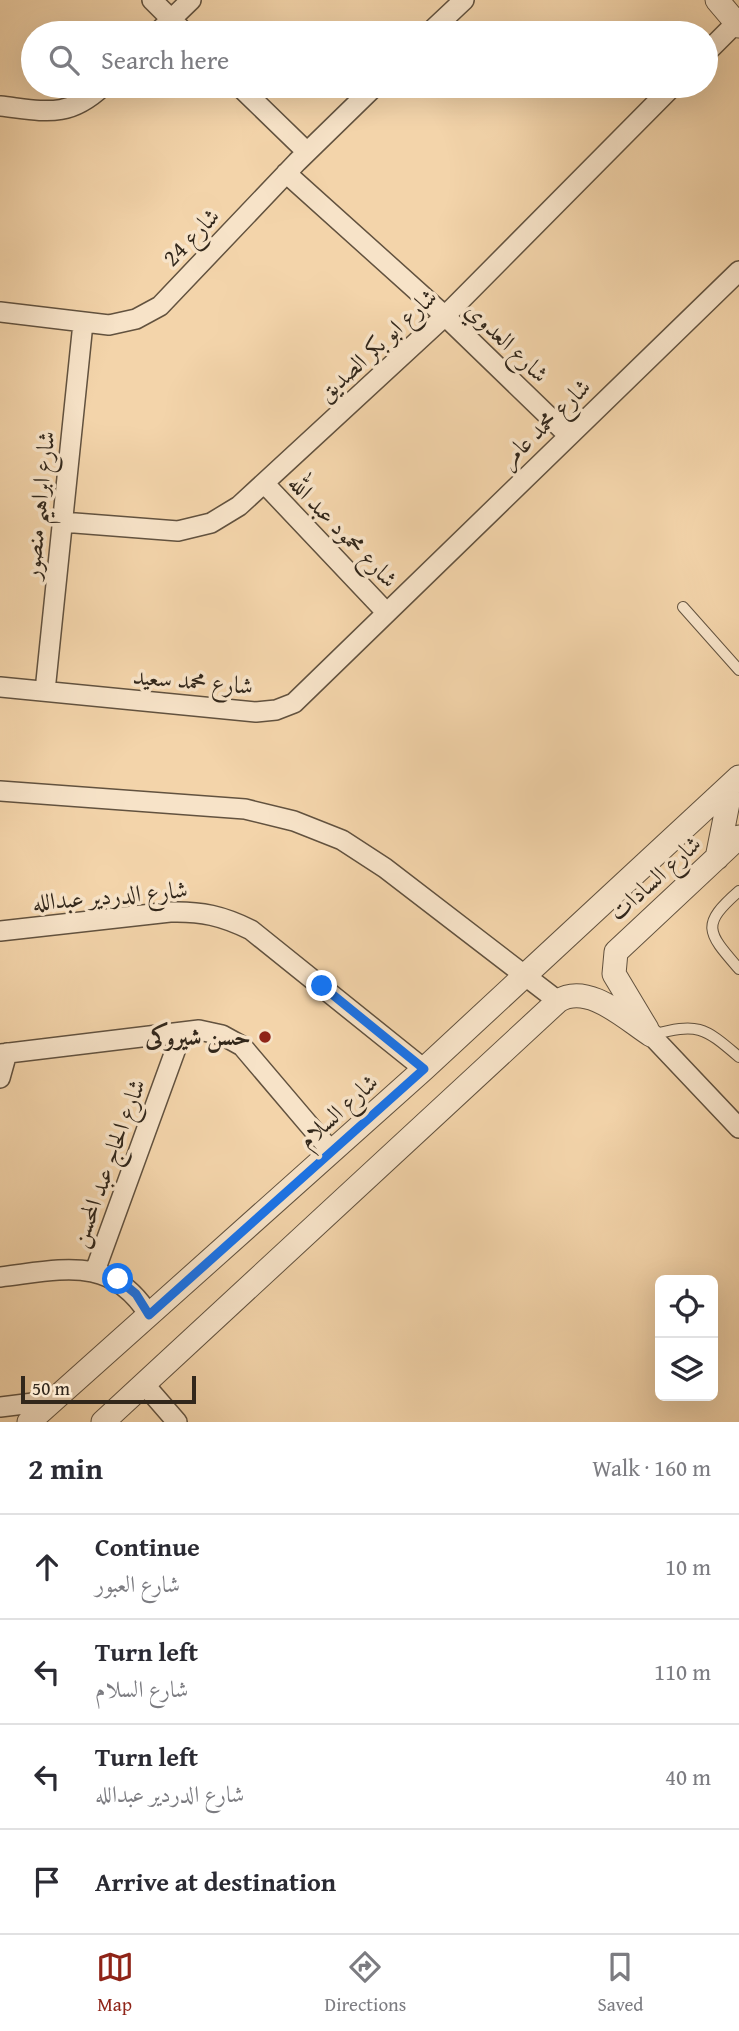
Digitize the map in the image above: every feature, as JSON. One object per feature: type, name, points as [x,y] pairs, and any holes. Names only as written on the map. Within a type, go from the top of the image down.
[{"type":"street","points":[[152,0],[166,21]]},
{"type":"street","points":[[177,21],[191,0]]},
{"type":"street","points":[[442,21],[464,0]]},
{"type":"street","points":[[717,0],[737,24],[718,42]]},
{"type":"street","points":[[0,106],[57,112],[85,103],[90,98]]},
{"type":"street","points":[[251,98],[307,152]]},
{"type":"street","name":"شارع 24","points":[[0,312],[109,325],[136,319],[160,306],[286,173],[363,98]]},
{"type":"street","name":"شارع ابو بكر الصديق","points":[[62,522],[178,531],[211,523],[239,506],[445,316],[661,98]]},
{"type":"street","name":"شارع العدوي","points":[[286,173],[445,316],[568,435]]},
{"type":"street","name":"شارع محمد عامر","points":[[386,612],[739,271]]},
{"type":"street","name":"شارع ابراهيم منصور","points":[[45,691],[83,323]]},
{"type":"street","name":"شارع محمود عبد الله","points":[[264,483],[386,612]]},
{"type":"street","name":"شارع محمد سعيد","points":[[0,687],[256,712],[276,710],[294,703],[386,612]]},
{"type":"street","points":[[717,858],[728,803],[739,777]]},
{"type":"street","name":"شارع السلام","points":[[29,1422],[49,1401],[424,1069],[739,777]]},
{"type":"street","points":[[0,791],[244,809],[294,821],[342,841],[386,868],[558,1001]]},
{"type":"street","name":"شارع السادات","points":[[651,1035],[617,982],[613,967],[616,952],[739,837]]},
{"type":"street","name":"شارع الدردير عبدالله","points":[[0,931],[170,912],[198,911],[225,917],[251,929],[424,1069]]},
{"type":"street","points":[[103,1422],[558,1001],[573,994],[588,996],[651,1035],[739,1128]]},
{"type":"street","points":[[0,1078],[4,1053],[200,1030],[222,1035],[242,1046],[332,1152]]},
{"type":"street","name":"شارع الحاج عبد المحسن","points":[[95,1270],[182,1032]]},
{"type":"street","points":[[0,1277],[95,1270],[118,1279],[136,1294],[149,1315]]},
{"type":"street","points":[[144,1384],[177,1422]]},
{"type":"street","points":[[0,1407],[49,1401]]},
{"type":"lane","points":[[682,607],[739,670]]},
{"type":"lane","points":[[739,891],[716,912],[711,929],[715,942],[739,969]]},
{"type":"lane","points":[[651,1035],[697,1027],[712,1033],[739,1057]]},
{"type":"place","name":"حسن شيروكى","points":[[265,1037]]},
{"type":"route","points":[[118,1279],[136,1294],[149,1315],[424,1069],[322,986]]}]
